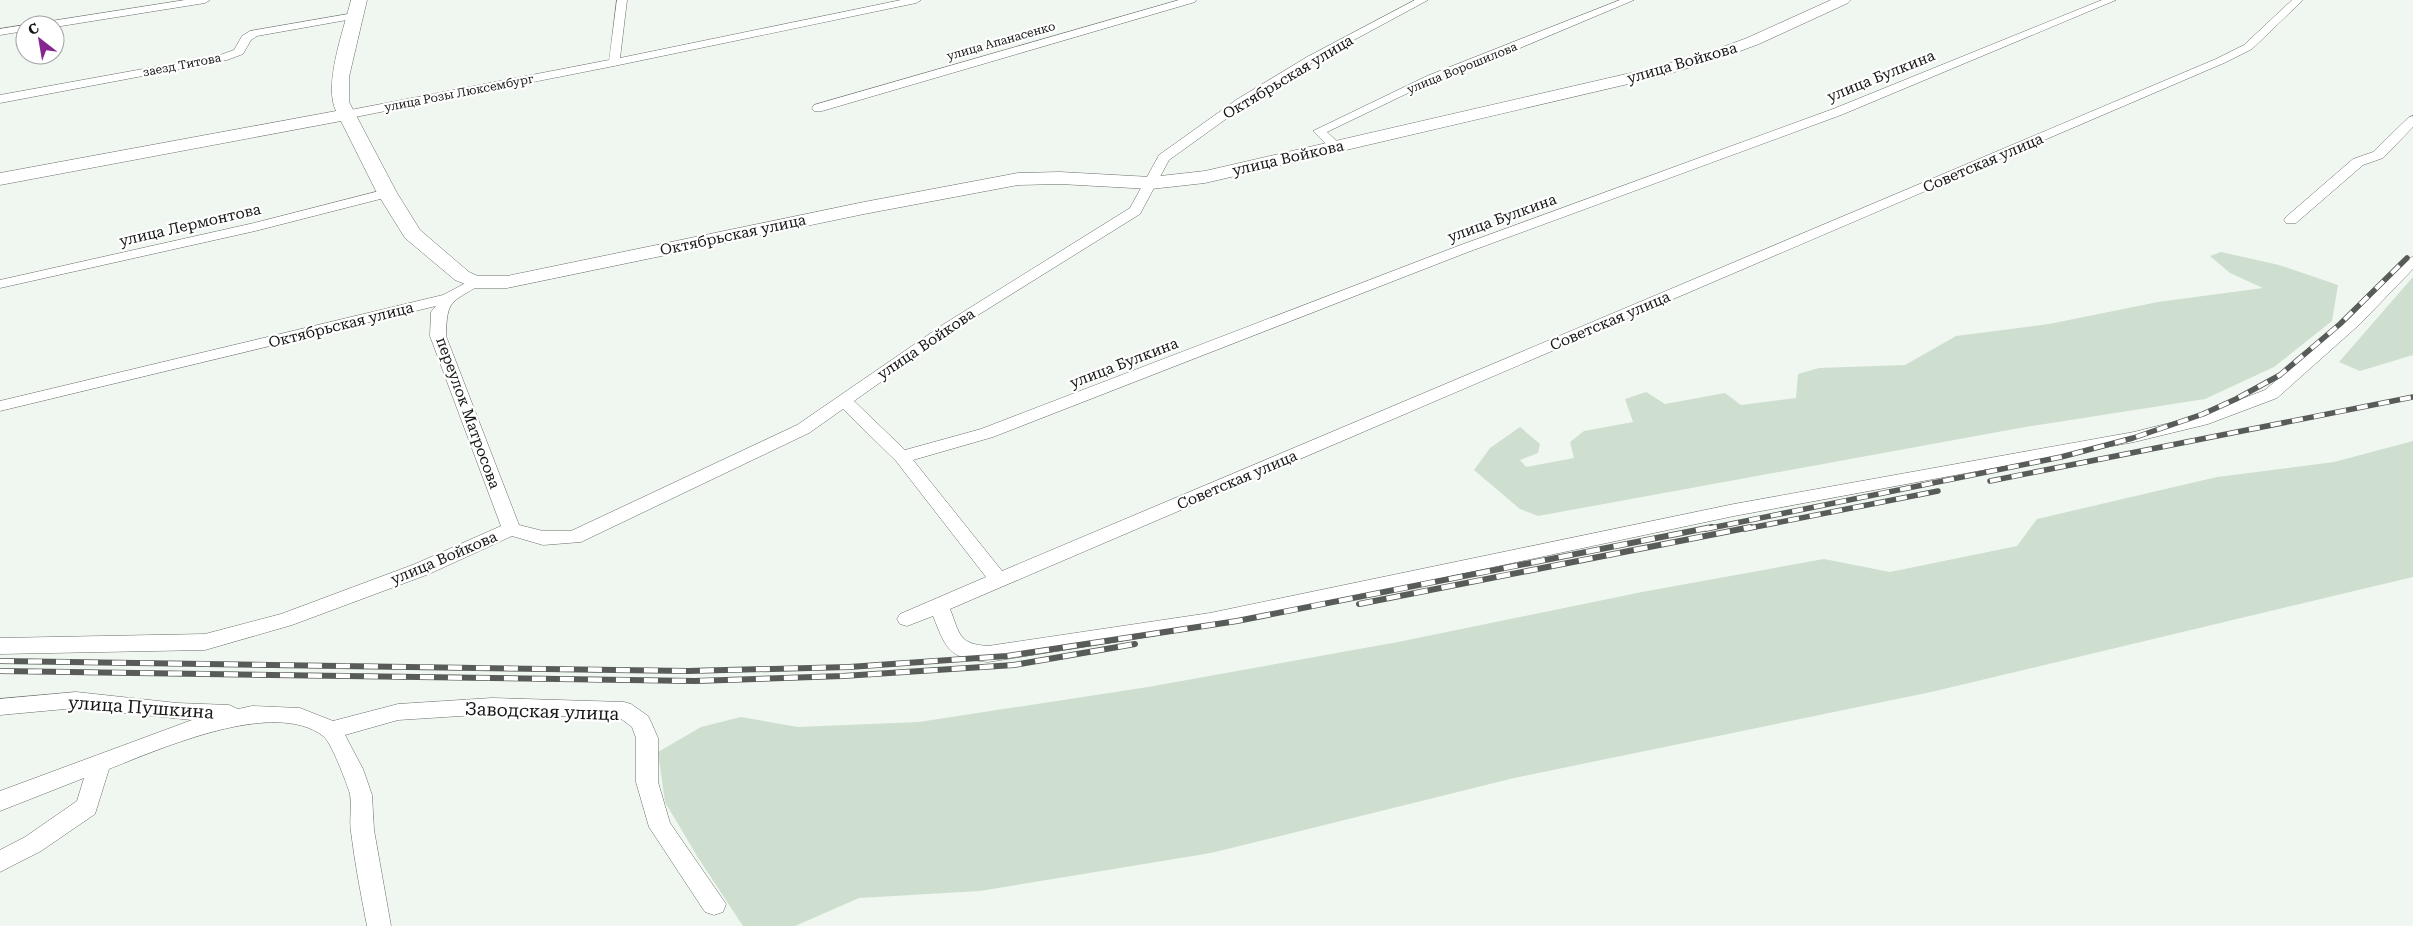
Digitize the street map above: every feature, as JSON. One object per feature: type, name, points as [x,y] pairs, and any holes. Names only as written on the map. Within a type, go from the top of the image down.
[{"type":"main road","name":"улица Войкова","points":[[1151,183],[1205,177],[1652,73],[1715,56],[1843,0]]},
{"type":"main road","points":[[356,8],[341,77],[340,102],[345,115],[386,193],[412,234],[462,276],[475,282]]},
{"type":"main road","name":"улица Розы Люксембург","points":[[0,179],[345,115]]},
{"type":"main road","name":"Октябрьская улица","points":[[475,282],[507,282],[864,208],[1018,179],[1060,178],[1151,183]]},
{"type":"street","points":[[65,22],[205,0]]},
{"type":"street","points":[[614,63],[622,0]]},
{"type":"street","name":"улица Розы Люксембург","points":[[345,115],[614,63],[916,0]]},
{"type":"street","name":"улица Апанасенко","points":[[818,108],[1191,0]]},
{"type":"street","name":"Октябрьская улица","points":[[1151,183],[1164,158],[1240,103],[1312,60],[1422,0]]},
{"type":"street","name":"улица Ворошилова","points":[[1337,147],[1319,131],[1431,78],[1510,49],[1629,0]]},
{"type":"street","name":"улица Булкина","points":[[902,457],[987,433],[1463,249],[1837,112],[2111,0]]},
{"type":"street","name":"Советская улица","points":[[907,619],[2220,62],[2248,47],[2298,0]]},
{"type":"street","name":"заезд Титова","points":[[0,100],[223,58],[239,52],[246,38],[254,33],[356,8]]},
{"type":"street","points":[[0,32],[15,30]]},
{"type":"street","points":[[2291,220],[2358,162],[2378,155],[2413,120]]},
{"type":"street","name":"улица Войкова","points":[[0,646],[205,642],[285,620],[422,569],[512,529],[543,538],[574,537],[803,429],[949,327],[1135,210],[1151,183]]},
{"type":"street","name":"улица Лермонтова","points":[[0,284],[256,227],[386,193]]},
{"type":"street","points":[[939,606],[953,640],[966,652],[988,654],[1210,620],[1416,579],[1548,548],[1734,510],[2134,437],[2202,420],[2270,394],[2355,321],[2413,261]]},
{"type":"street","name":"Октябрьская улица","points":[[0,406],[448,298],[475,282]]},
{"type":"street","name":"переулок Матросова","points":[[448,298],[439,312],[438,336],[512,529]]},
{"type":"street","points":[[844,400],[902,457],[1000,581]]},
{"type":"street","name":"улица Пушкина","points":[[0,707],[76,700],[177,711],[252,714]]},
{"type":"street","name":"Заводская улица","points":[[332,730],[398,712],[492,706],[624,710],[640,722],[647,738],[647,782],[660,827],[714,904]]},
{"type":"street","points":[[0,801],[182,731],[252,714],[300,716],[332,730],[352,768],[361,795],[362,830],[379,926]]},
{"type":"street","points":[[0,862],[33,844],[87,806],[99,764]]},
{"type":"green space","points":[[2221,252],[2279,265],[2338,285],[2332,321],[2274,367],[2205,399],[2025,427],[1538,516],[1520,509],[1474,470],[1490,448],[1520,427],[1540,444],[1538,453],[1520,460],[1526,467],[1574,458],[1570,442],[1584,431],[1633,422],[1625,399],[1646,392],[1665,404],[1725,393],[1741,405],[1796,398],[1798,374],[1819,368],[1905,365],[1956,336],[2049,324],[2158,302],[2263,288],[2230,273],[2210,256]]},
{"type":"green space","points":[[2413,277],[2413,355],[2360,371],[2339,362]]},
{"type":"green space","points":[[2413,441],[2413,577],[1931,692],[1514,778],[1211,853],[980,891],[859,898],[795,926],[743,926],[697,856],[665,802],[658,752],[701,727],[741,717],[798,727],[919,722],[1148,687],[1398,642],[1642,592],[1824,559],[1890,572],[2017,546],[2037,519],[2217,477],[2334,462]]},
{"type":"railway","points":[[1706,529],[2061,457],[2133,438],[2203,414],[2236,399],[2280,375],[2340,324],[2407,258]]},
{"type":"railway","points":[[1990,481],[2413,397]]},
{"type":"railway","points":[[1745,529],[1938,491]]},
{"type":"railway","points":[[0,661],[688,671],[849,667],[1007,656],[1237,621],[1712,527]]},
{"type":"railway","points":[[1359,604],[1751,527]]},
{"type":"railway","points":[[0,671],[695,681],[843,676],[1014,665],[1135,644]]}]
